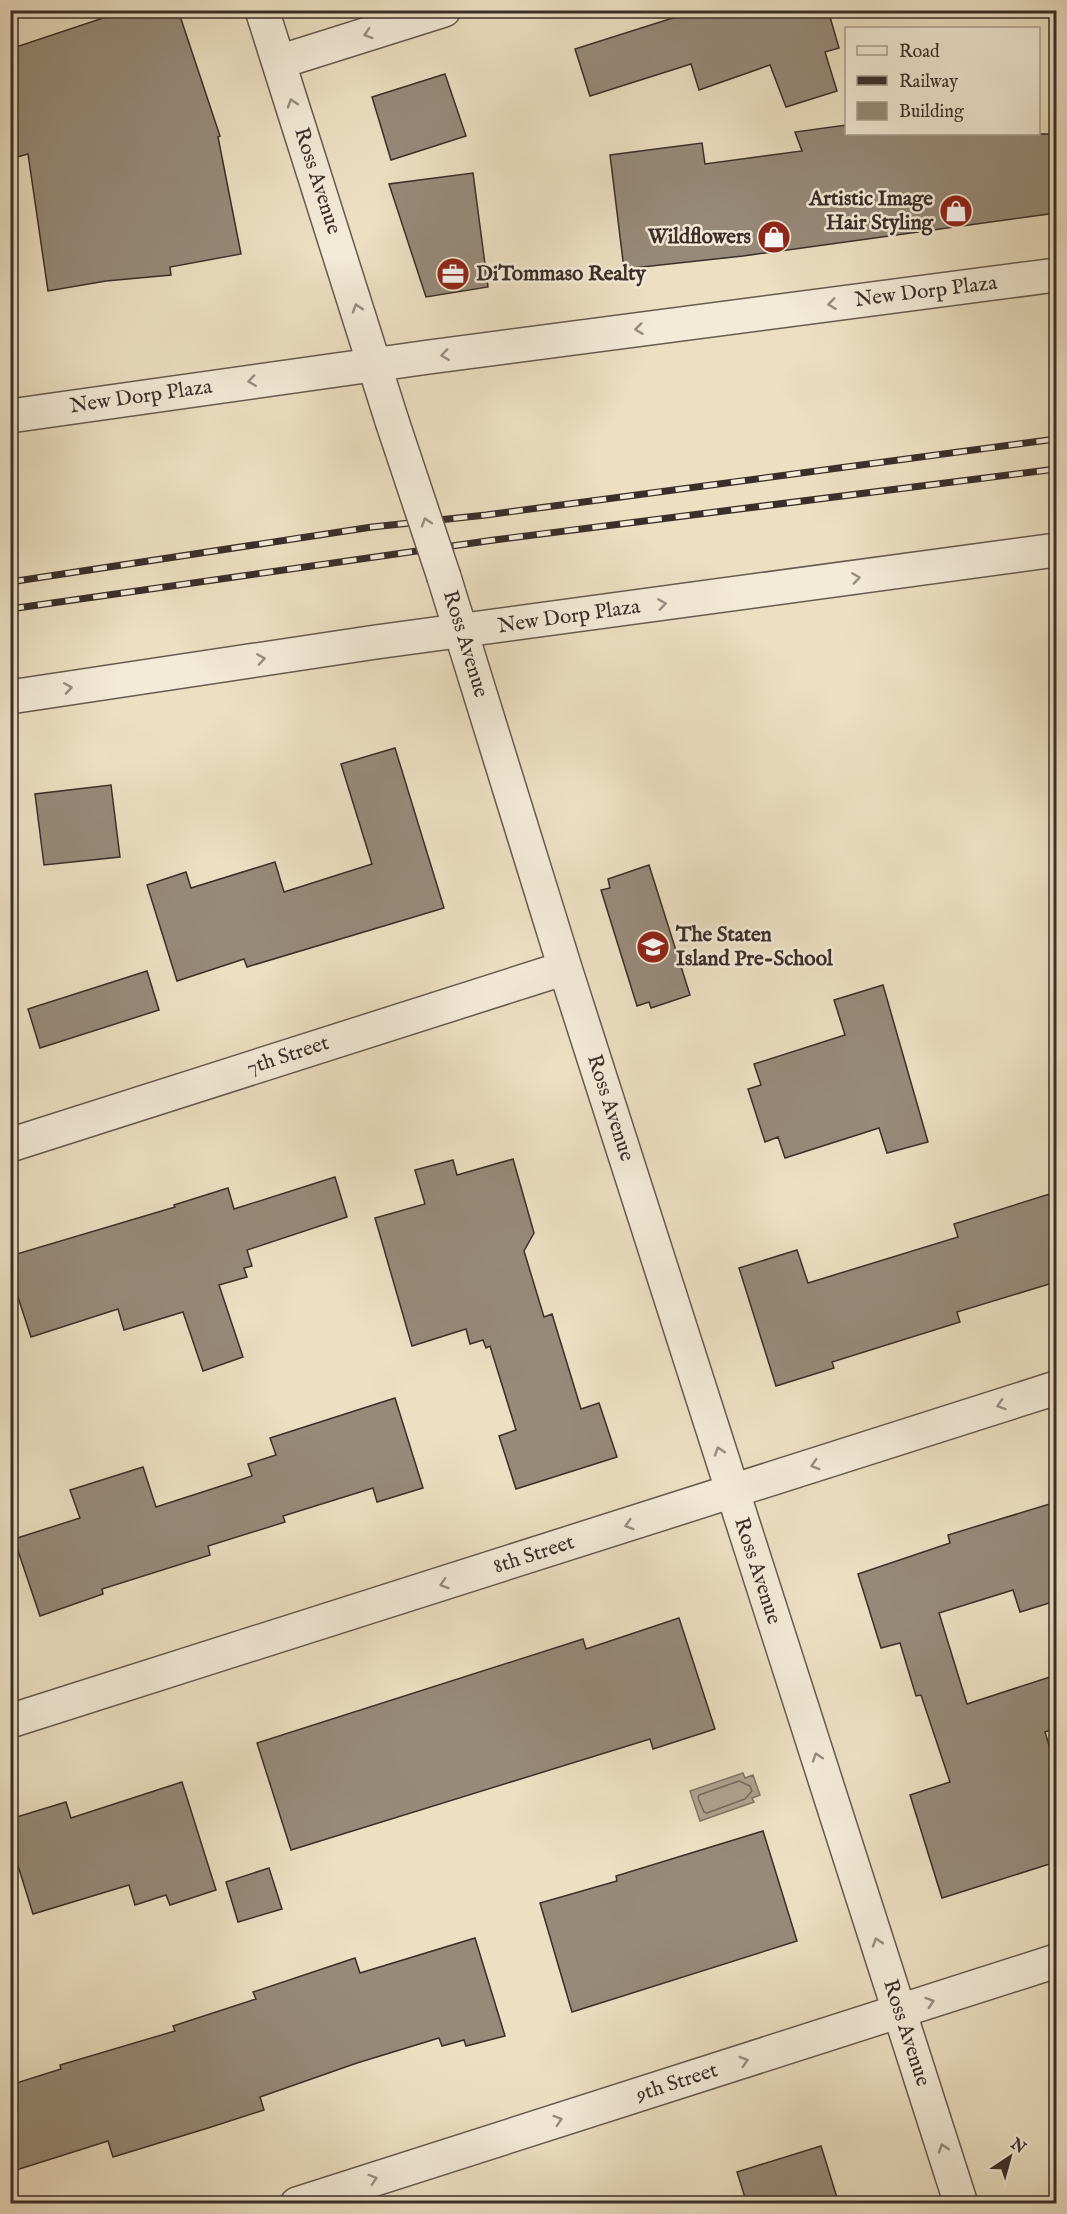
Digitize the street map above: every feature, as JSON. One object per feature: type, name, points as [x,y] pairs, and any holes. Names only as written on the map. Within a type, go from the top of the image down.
[{"type":"street","name":"Ross Avenue","points":[[262,10],[444,577],[565,968],[961,2204]]},
{"type":"street","points":[[279,62],[444,10]]},
{"type":"street","name":"New Dorp Plaza","points":[[10,416],[375,364],[1056,275]]},
{"type":"street","name":"New Dorp Plaza","points":[[10,697],[376,642],[1056,550]]},
{"type":"street","name":"7th Street","points":[[10,1145],[565,968]]},
{"type":"street","name":"8th Street","points":[[10,1722],[1056,1388]]},
{"type":"street","name":"9th Street","points":[[297,2204],[1056,1961]]},
{"type":"water","points":[[743,1773],[745,1778],[753,1775],[760,1795],[752,1798],[754,1802],[700,1821],[690,1791]]},
{"type":"building","points":[[127,10],[178,10],[220,136],[218,137],[241,254],[170,267],[171,275],[106,281],[48,291],[28,154],[10,159],[10,49]]},
{"type":"building","points":[[674,10],[828,10],[839,48],[825,52],[837,91],[786,107],[770,65],[699,90],[691,64],[590,96],[575,49],[676,17]]},
{"type":"building","points":[[445,74],[466,136],[391,160],[372,97]]},
{"type":"building","points":[[845,125],[845,135],[1056,134],[1056,213],[743,256],[624,269],[610,155],[702,143],[705,164],[802,151],[795,132]]},
{"type":"building","points":[[473,173],[488,287],[426,297],[389,184]]},
{"type":"building","points":[[395,748],[444,908],[247,967],[244,959],[177,981],[147,885],[186,872],[191,888],[275,862],[284,892],[372,864],[341,764]]},
{"type":"building","points":[[111,785],[120,857],[44,865],[35,794]]},
{"type":"building","points":[[649,865],[690,995],[651,1008],[649,1002],[637,1006],[601,890],[610,888],[608,879]]},
{"type":"building","points":[[147,971],[159,1010],[40,1048],[28,1009]]},
{"type":"building","points":[[883,985],[928,1142],[887,1153],[879,1128],[785,1158],[778,1137],[765,1142],[748,1089],[761,1085],[754,1064],[845,1035],[834,1000]]},
{"type":"building","points":[[513,1159],[534,1233],[524,1251],[544,1317],[552,1314],[581,1409],[599,1403],[617,1457],[516,1489],[499,1436],[516,1430],[490,1346],[486,1348],[483,1340],[470,1344],[466,1329],[412,1346],[375,1218],[425,1204],[415,1170],[453,1160],[457,1175]]},
{"type":"building","points":[[335,1177],[347,1217],[247,1250],[252,1266],[244,1268],[247,1277],[219,1285],[243,1357],[203,1371],[183,1312],[124,1330],[118,1309],[31,1337],[10,1273],[10,1256],[175,1207],[174,1205],[228,1188],[234,1209]]},
{"type":"building","points":[[1056,1192],[1056,1282],[957,1312],[960,1322],[832,1362],[834,1368],[776,1386],[739,1268],[797,1250],[808,1283],[958,1237],[954,1224]]},
{"type":"building","points":[[395,1398],[423,1488],[377,1502],[373,1488],[283,1516],[285,1522],[208,1546],[210,1555],[102,1589],[103,1594],[40,1616],[14,1539],[80,1518],[70,1490],[143,1467],[156,1507],[252,1476],[248,1464],[276,1455],[270,1438]]},
{"type":"building","points":[[1056,1502],[1056,1601],[1020,1612],[1013,1590],[939,1613],[967,1704],[1056,1675],[1056,1728],[1045,1732],[1056,1768],[1056,1862],[942,1898],[910,1795],[950,1782],[921,1695],[916,1696],[900,1643],[881,1648],[858,1574],[950,1543],[948,1535]]},
{"type":"building","points":[[679,1618],[715,1729],[653,1749],[650,1739],[291,1850],[257,1743],[583,1639],[586,1649]]},
{"type":"building","points":[[182,1782],[216,1890],[170,1905],[166,1895],[135,1905],[129,1885],[33,1914],[10,1840],[10,1819],[66,1802],[71,1818]]},
{"type":"building","points":[[763,1831],[797,1941],[572,2012],[540,1903],[617,1881],[616,1876]]},
{"type":"building","points":[[269,1868],[282,1909],[238,1922],[226,1882]]},
{"type":"building","points":[[475,1938],[505,2036],[466,2046],[464,2040],[442,2046],[439,2038],[357,2063],[260,2097],[264,2110],[208,2128],[113,2157],[108,2141],[10,2172],[10,2085],[61,2069],[60,2065],[175,2031],[173,2026],[256,1999],[253,1992],[355,1958],[360,1973]]},
{"type":"building","points":[[821,2146],[839,2204],[747,2204],[737,2172]]},
{"type":"railway","points":[[10,582],[372,527],[486,515],[1056,439]]},
{"type":"railway","points":[[10,609],[494,540],[1056,469]]},
{"type":"place","name":"Artistic Image Hair Styling","points":[[956,211]]},
{"type":"place","name":"Wildflowers","points":[[774,237]]},
{"type":"place","name":"DiTommaso Realty","points":[[453,274]]},
{"type":"place","name":"The Staten Island Pre-School","points":[[653,947]]}]
